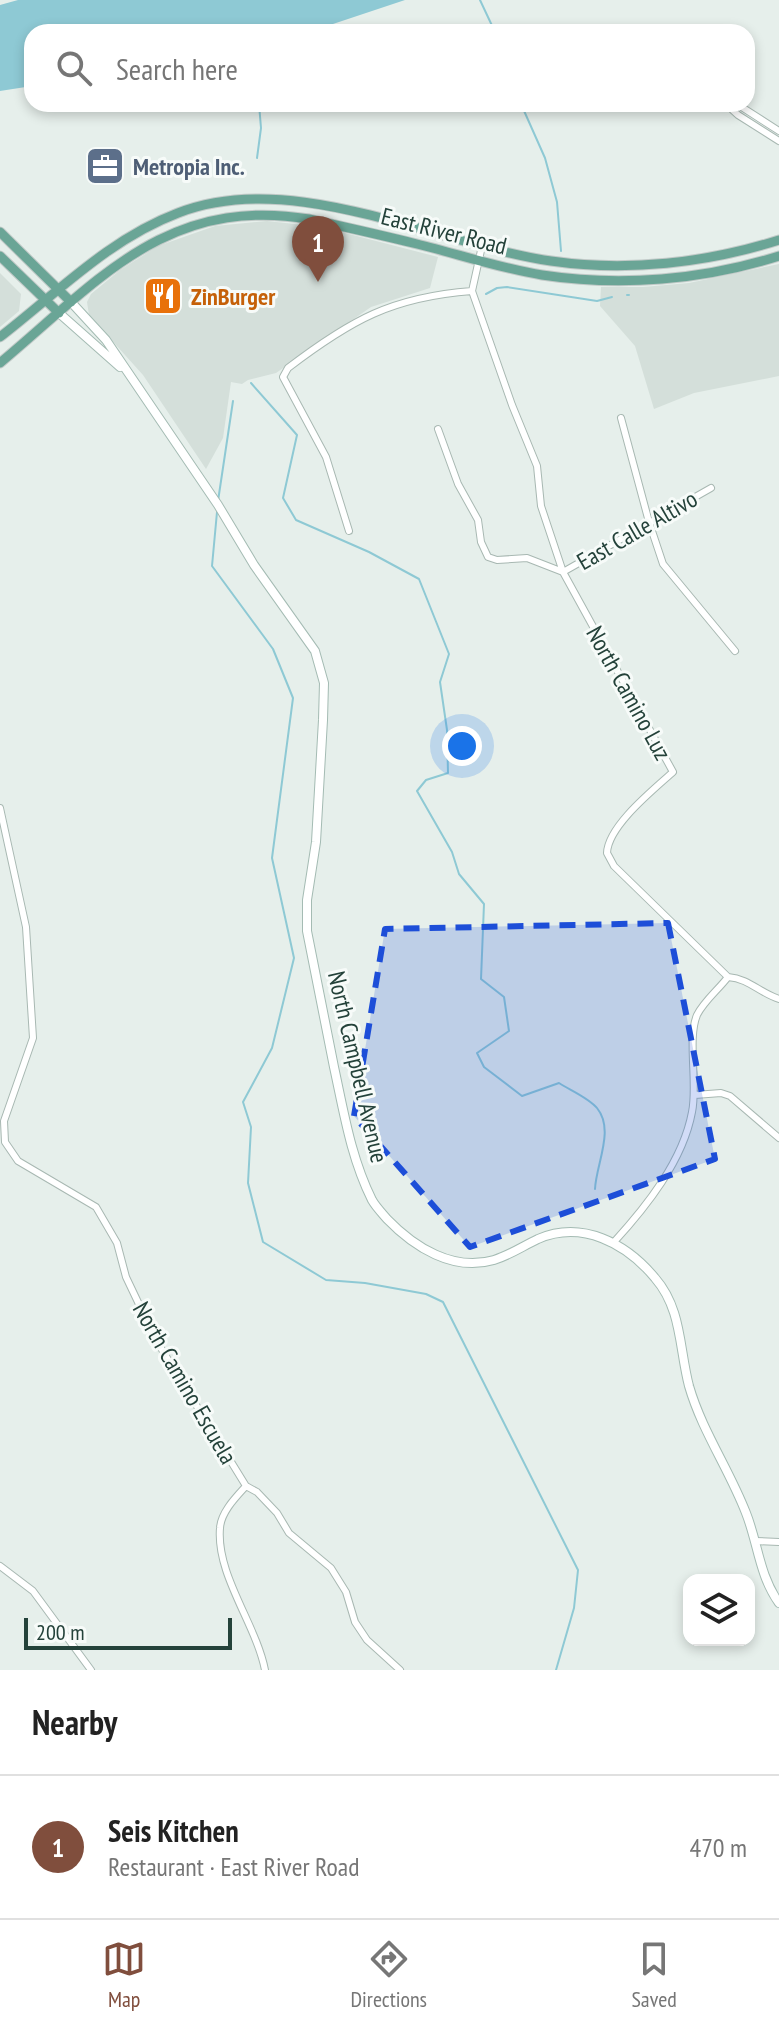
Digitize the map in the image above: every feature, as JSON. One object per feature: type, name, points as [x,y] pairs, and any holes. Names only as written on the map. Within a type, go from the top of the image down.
[{"type":"main road","name":"East River Road","points":[[0,337],[112,247],[155,222],[194,208],[231,201],[312,203],[553,262],[644,264],[726,256],[779,240]]},
{"type":"main road","name":"East River Road","points":[[0,363],[104,275],[151,243],[190,226],[232,216],[309,219],[542,275],[627,281],[683,278],[779,256]]},
{"type":"main road","name":"North Campbell Avenue","points":[[0,232],[106,340],[254,565],[315,651],[324,683],[323,733],[316,842],[307,900],[307,931],[351,1151],[374,1204],[407,1240],[440,1258],[481,1263],[556,1233],[592,1234],[614,1242],[656,1278],[671,1303],[678,1323],[689,1385],[715,1450],[747,1514],[765,1580],[779,1603]]},
{"type":"main road","name":"North Campbell Avenue","points":[[0,256],[126,373]]},
{"type":"street","points":[[735,112],[779,141]]},
{"type":"street","points":[[749,112],[779,131]]},
{"type":"street","name":"North Camino Luz","points":[[482,246],[472,291],[537,466],[541,506],[563,572],[673,772],[649,793],[610,838],[609,859],[728,977]]},
{"type":"street","points":[[349,531],[326,457],[283,377],[288,368],[346,326],[383,308],[437,293],[472,291]]},
{"type":"street","points":[[621,418],[663,564],[735,651]]},
{"type":"street","points":[[438,429],[458,484],[478,520],[481,542],[488,557],[497,560],[527,558],[563,572]]},
{"type":"street","name":"East Calle Altivo","points":[[563,572],[711,488]]},
{"type":"street","name":"North Camino Escuela","points":[[0,808],[26,927],[33,1038],[4,1121],[5,1142],[18,1161],[96,1207],[117,1243],[126,1277],[156,1340],[246,1486],[257,1492],[277,1513],[289,1533],[331,1568],[346,1592],[355,1622],[367,1640],[400,1670]]},
{"type":"street","points":[[614,1242],[640,1214],[673,1161],[688,1129],[695,1095],[693,1029],[703,1005],[728,977],[742,978],[757,990],[779,999]]},
{"type":"street","points":[[695,1095],[721,1093],[730,1096],[779,1138]]},
{"type":"street","points":[[246,1486],[229,1505],[220,1526],[222,1553],[260,1647],[265,1670]]},
{"type":"street","points":[[754,1541],[779,1542]]},
{"type":"street","points":[[0,1566],[33,1591],[91,1670]]},
{"type":"highlighted area","points":[[668,923],[715,1159],[470,1247],[354,1116],[385,929]]},
{"type":"shaded area","points":[[267,221],[322,227],[438,257],[430,288],[371,307],[276,373],[242,384],[231,382],[223,438],[206,469],[143,375],[89,315],[87,302],[91,294],[120,270],[158,246],[215,226]]},
{"type":"shaded area","points":[[779,264],[779,376],[694,393],[654,409],[635,346],[600,306],[601,287],[689,283]]},
{"type":"shaded area","points":[[0,273],[21,294],[19,311],[0,327]]},
{"type":"water","points":[[18,0],[405,0],[333,24],[24,24],[24,87],[0,91],[0,5]]},
{"type":"waterway","points":[[480,0],[491,24]]},
{"type":"waterway","points":[[257,158],[260,112]]},
{"type":"waterway","points":[[525,112],[545,158],[557,202],[561,251]]},
{"type":"waterway","points":[[486,294],[507,287],[597,301],[612,297]]},
{"type":"waterway","points":[[251,383],[297,435],[283,498],[296,520],[369,552],[419,579],[449,654],[440,682],[447,730],[448,773],[426,780],[417,791],[452,852],[459,874],[484,904],[481,979],[504,997],[509,1031],[477,1053],[484,1067],[522,1096],[559,1083],[594,1104],[602,1117],[605,1137],[595,1189]]},
{"type":"waterway","points":[[218,501],[233,401]]},
{"type":"waterway","points":[[217,512],[212,566],[273,649],[293,698],[272,858],[294,958],[272,1048],[243,1102],[251,1127],[248,1183],[263,1242],[326,1280],[365,1283],[426,1294],[443,1302],[578,1570],[574,1608],[556,1670]]},
{"type":"place","name":"Metropia Inc.","points":[[105,166]]},
{"type":"place","name":"Seis Kitchen","points":[[318,282]]},
{"type":"place","name":"ZinBurger","points":[[163,296]]}]
